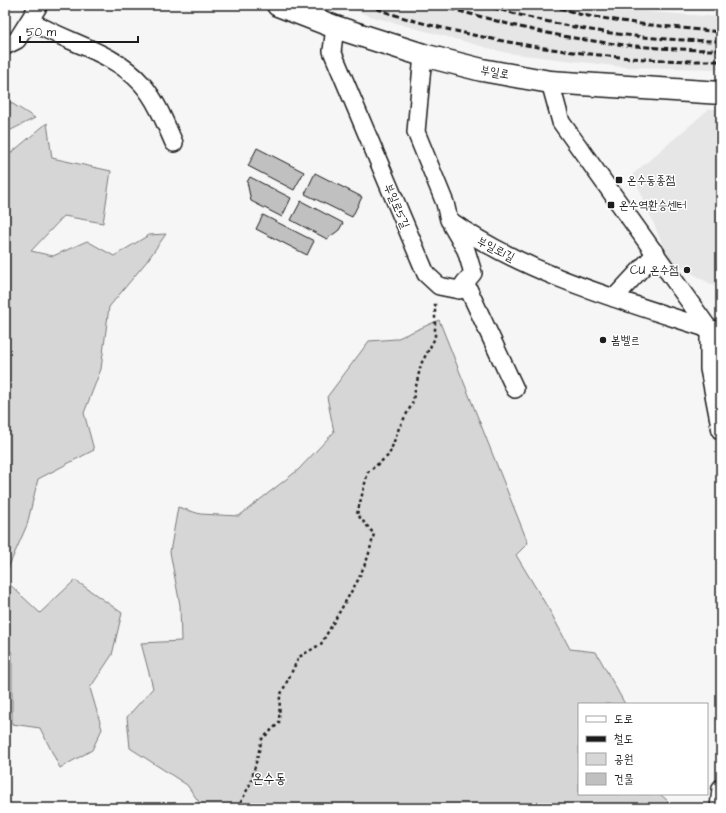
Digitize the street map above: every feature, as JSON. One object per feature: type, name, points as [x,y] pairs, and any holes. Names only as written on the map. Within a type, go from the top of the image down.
[{"type":"main road","name":"부일로","points":[[278,5],[335,27],[424,56],[482,70],[550,82],[721,93]]},
{"type":"street","points":[[11,43],[31,21],[40,5]]},
{"type":"street","points":[[31,21],[47,31],[106,55],[126,69],[142,84],[156,103],[174,143]]},
{"type":"street","name":"부일로5길","points":[[335,27],[332,51],[426,274],[439,286],[459,290],[465,282]]},
{"type":"street","points":[[424,56],[416,132],[445,203],[448,220],[466,250],[473,273],[465,282],[515,388]]},
{"type":"street","points":[[550,82],[561,122],[656,253],[715,330],[709,369],[721,430]]},
{"type":"street","name":"부일로1길","points":[[448,220],[476,240],[527,265],[614,298],[715,330]]},
{"type":"street","points":[[614,298],[656,253]]},
{"type":"street","points":[[719,808],[721,788]]},
{"type":"path","points":[[238,808],[251,782],[262,739],[279,723],[280,696],[299,657],[320,644],[358,580],[368,557],[374,534],[357,514],[368,472],[389,455],[399,428],[412,404],[421,364],[435,338],[436,305],[426,274]]},
{"type":"shaded area","points":[[343,5],[599,5],[636,11],[721,17],[721,69],[623,67],[507,53],[369,16]]},
{"type":"shaded area","points":[[709,109],[721,109],[721,290],[669,260],[633,174]]},
{"type":"green space","points":[[5,99],[35,118],[5,133]]},
{"type":"green space","points":[[47,123],[52,158],[111,171],[103,223],[64,216],[31,251],[53,256],[87,241],[114,256],[149,235],[166,234],[147,261],[109,307],[101,369],[84,413],[94,450],[38,479],[27,525],[5,575],[5,158]]},
{"type":"green space","points":[[439,320],[528,543],[516,555],[551,613],[570,649],[596,652],[624,703],[578,703],[578,795],[661,795],[668,801],[666,808],[203,808],[187,785],[130,748],[127,717],[153,688],[141,643],[181,641],[180,605],[170,552],[178,507],[200,514],[239,516],[298,470],[334,432],[327,397],[369,341],[396,339]]},
{"type":"green space","points":[[5,580],[40,613],[75,580],[122,613],[112,655],[90,688],[102,729],[92,750],[60,768],[40,728],[12,724],[12,652],[5,647]]},
{"type":"building","points":[[257,148],[304,172],[294,190],[248,166]]},
{"type":"building","points":[[315,173],[362,197],[352,217],[305,194]]},
{"type":"building","points":[[250,177],[291,198],[282,217],[251,201],[247,182]]},
{"type":"building","points":[[301,201],[343,223],[339,230],[327,239],[291,220]]},
{"type":"building","points":[[263,215],[314,241],[307,255],[256,229]]},
{"type":"railway","points":[[368,5],[406,19],[433,26],[504,41],[565,51],[659,60],[721,61]]},
{"type":"railway","points":[[442,5],[458,11],[515,26],[573,38],[632,46],[691,50],[721,50]]},
{"type":"railway","points":[[484,5],[542,20],[601,32],[661,39],[721,41]]},
{"type":"railway","points":[[551,5],[582,15],[641,24],[721,32]]},
{"type":"place","name":"온수동종점","points":[[619,180]]},
{"type":"place","name":"온수역환승센터","points":[[611,205]]},
{"type":"place","name":"CU 온수점","points":[[687,270]]},
{"type":"place","name":"봄벨르","points":[[603,340]]},
{"type":"district","name":"온수동","points":[[269,778]]}]
